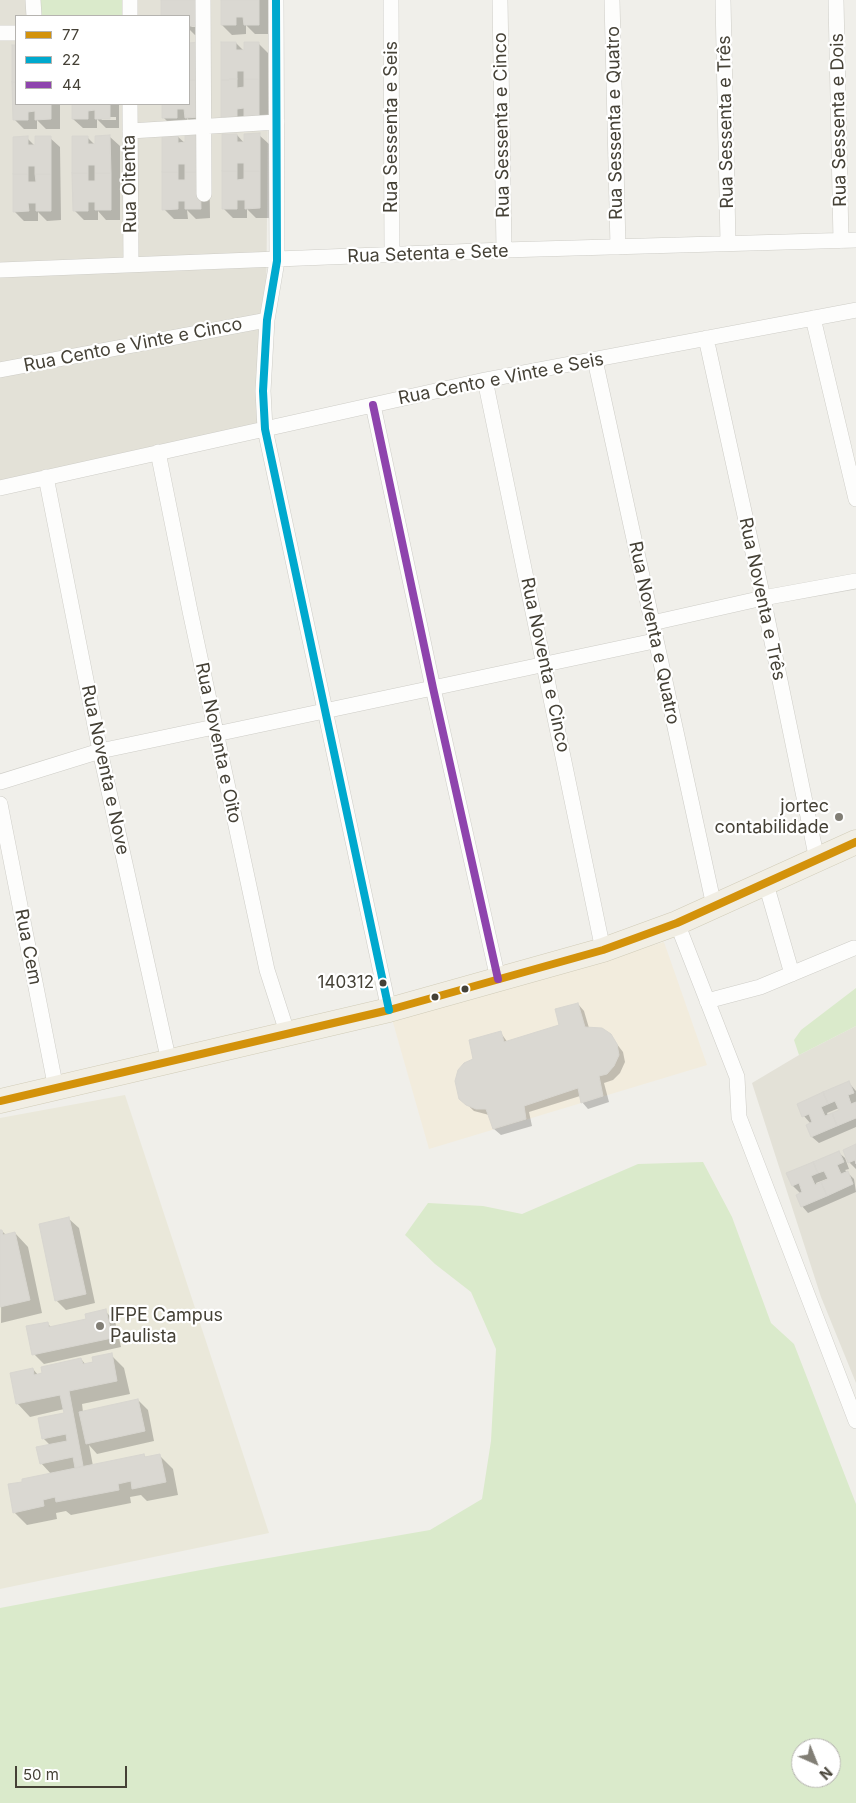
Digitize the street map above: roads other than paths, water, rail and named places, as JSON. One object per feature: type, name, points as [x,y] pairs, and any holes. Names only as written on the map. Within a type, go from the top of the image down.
[{"type":"main road","points":[[0,1101],[169,1062],[287,1032],[389,1010],[603,950],[676,923],[856,842]]},
{"type":"street","points":[[33,0],[34,15]]},
{"type":"street","points":[[130,0],[130,15]]},
{"type":"street","points":[[203,0],[204,194]]},
{"type":"street","points":[[276,0],[278,261],[267,320],[263,391],[265,429],[389,1010]]},
{"type":"street","name":"Rua Sessenta e Seis","points":[[392,0],[392,255]]},
{"type":"street","name":"Rua Sessenta e Cinco","points":[[500,0],[504,250]]},
{"type":"street","name":"Rua Sessenta e Quatro","points":[[612,0],[618,247]]},
{"type":"street","name":"Rua Sessenta e Três","points":[[723,0],[728,243]]},
{"type":"street","name":"Rua Sessenta e Dois","points":[[836,0],[848,241]]},
{"type":"street","points":[[0,33],[15,33]]},
{"type":"street","name":"Rua Oitenta","points":[[130,105],[131,265]]},
{"type":"street","points":[[130,131],[277,122]]},
{"type":"street","name":"Rua Setenta e Sete","points":[[0,270],[278,261],[504,250],[848,241]]},
{"type":"street","name":"Rua Cento e Vinte e Seis","points":[[0,488],[485,380],[856,310]]},
{"type":"street","points":[[813,318],[856,499]]},
{"type":"street","name":"Rua Cento e Vinte e Cinco","points":[[0,370],[267,320]]},
{"type":"street","name":"Rua Noventa e Três","points":[[706,338],[763,598],[817,860]]},
{"type":"street","name":"Rua Noventa e Quatro","points":[[595,360],[652,624],[654,641],[714,906]]},
{"type":"street","name":"Rua Noventa e Cinco","points":[[485,380],[545,662],[603,950]]},
{"type":"street","points":[[373,405],[433,688],[498,979]]},
{"type":"street","name":"Rua Noventa e Oito","points":[[158,452],[267,970],[287,1032]]},
{"type":"street","name":"Rua Noventa e Nove","points":[[46,477],[100,751],[169,1062]]},
{"type":"street","points":[[652,624],[763,598],[856,580]]},
{"type":"street","points":[[0,782],[100,751],[325,710],[433,688],[545,662],[654,641]]},
{"type":"street","name":"Rua Cem","points":[[0,804],[56,1089]]},
{"type":"street","points":[[766,884],[792,974]]},
{"type":"street","points":[[676,923],[736,1077],[739,1117],[856,1421]]},
{"type":"street","points":[[708,1002],[760,987],[854,948]]},
{"type":"place","name":"jortec contabilidade","points":[[839,817]]},
{"type":"place","name":"140312","points":[[383,983]]},
{"type":"place","name":"IFPE Campus Paulista","points":[[100,1326]]}]
